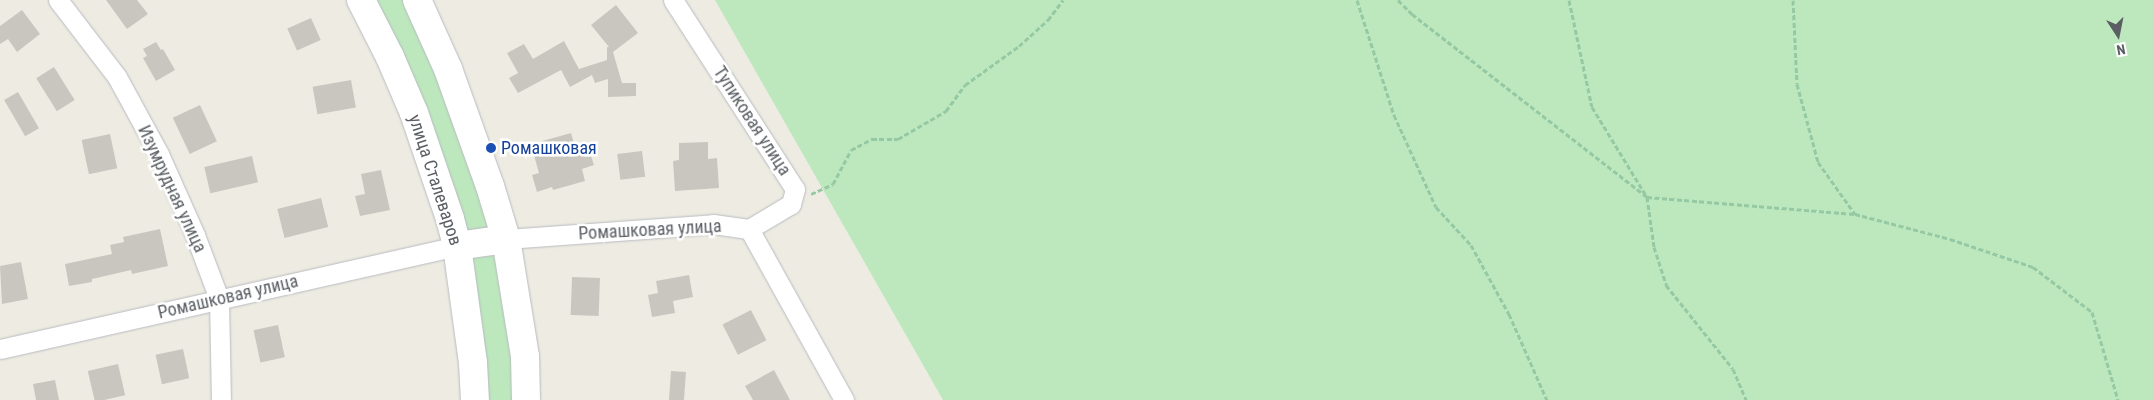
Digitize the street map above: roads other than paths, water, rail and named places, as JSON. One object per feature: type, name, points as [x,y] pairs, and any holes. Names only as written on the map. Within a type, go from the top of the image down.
[{"type":"main road","name":"улица Сталеваров","points":[[361,0],[390,57],[414,113],[457,246],[473,363],[475,400]]},
{"type":"main road","points":[[417,0],[448,69],[490,186],[506,239],[525,356],[526,400]]},
{"type":"main road","points":[[457,246],[506,239]]},
{"type":"street","name":"Изумрудная улица","points":[[58,0],[117,77],[159,154],[195,235],[220,299],[221,400]]},
{"type":"street","name":"Тупиковая улица","points":[[673,0],[795,188],[791,204],[749,229]]},
{"type":"street","name":"Ромашковая улица","points":[[506,239],[713,224],[749,229]]},
{"type":"street","points":[[749,229],[844,400]]},
{"type":"street","name":"Ромашковая улица","points":[[0,349],[457,246]]},
{"type":"place","name":"Ромашковая","points":[[491,148]]}]
